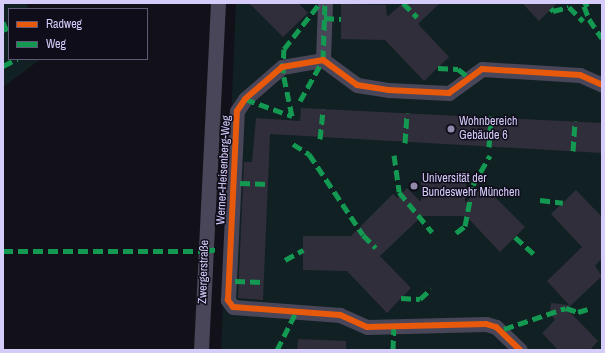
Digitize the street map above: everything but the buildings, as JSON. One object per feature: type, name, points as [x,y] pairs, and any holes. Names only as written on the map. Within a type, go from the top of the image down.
[{"type":"street","name":"Zwergerstraße","points":[[201,350],[218,3]]},
{"type":"street","points":[[325,3],[323,60],[357,85],[382,89],[449,93],[482,69],[580,75],[602,85]]},
{"type":"street","name":"Werner-Heisenberg-Weg","points":[[323,60],[282,67],[245,99],[237,111],[228,294],[231,304],[239,310],[296,310],[340,315],[368,327],[486,324],[496,327],[520,350]]},
{"type":"shaded area","points":[[3,3],[26,3],[28,8],[8,8],[8,60],[40,60],[3,87]]},
{"type":"shaded area","name":"Universität der Bundeswehr München","points":[[236,3],[602,3],[602,350],[221,350]]},
{"type":"marked path","points":[[245,99],[292,116],[283,73],[284,49],[320,3]]},
{"type":"marked path","points":[[300,101],[323,60],[325,3]]},
{"type":"marked path","points":[[403,3],[417,17]]},
{"type":"marked path","points":[[588,3],[584,6],[589,19],[602,38]]},
{"type":"marked path","points":[[551,8],[553,11],[569,7],[583,21]]},
{"type":"marked path","points":[[324,18],[341,19]]},
{"type":"marked path","points":[[3,22],[8,34]]},
{"type":"marked path","points":[[3,66],[15,60]]},
{"type":"marked path","points":[[438,68],[458,69],[471,79]]},
{"type":"marked path","points":[[320,139],[323,109]]},
{"type":"marked path","points":[[405,143],[407,113]]},
{"type":"marked path","points":[[489,147],[491,116]]},
{"type":"marked path","points":[[573,151],[575,121]]},
{"type":"marked path","points":[[293,144],[309,154],[363,235],[376,248]]},
{"type":"marked path","points":[[394,155],[399,192],[432,232]]},
{"type":"marked path","points":[[456,233],[465,226],[473,185],[490,156]]},
{"type":"marked path","points":[[240,183],[270,184]]},
{"type":"marked path","points":[[540,200],[563,203]]},
{"type":"marked path","points":[[515,237],[535,255]]},
{"type":"marked path","points":[[3,251],[205,251],[218,249]]},
{"type":"marked path","points":[[285,260],[303,250]]},
{"type":"marked path","points":[[235,281],[265,282]]},
{"type":"marked path","points":[[401,298],[420,299],[431,289]]},
{"type":"marked path","points":[[504,329],[566,308],[578,312],[588,309]]},
{"type":"marked path","points":[[277,350],[297,310]]},
{"type":"marked path","points":[[393,350],[394,326]]},
{"type":"cycle path","points":[[520,350],[496,327],[486,324],[367,327],[340,315],[233,307],[228,300],[237,111],[245,99],[282,67],[323,60],[357,85],[388,90],[449,93],[482,69],[580,75],[602,85]]},
{"type":"place","name":"Wohnbereich Gebäude 6","points":[[451,129]]},
{"type":"place","name":"Universität der Bundeswehr München","points":[[414,186]]}]
